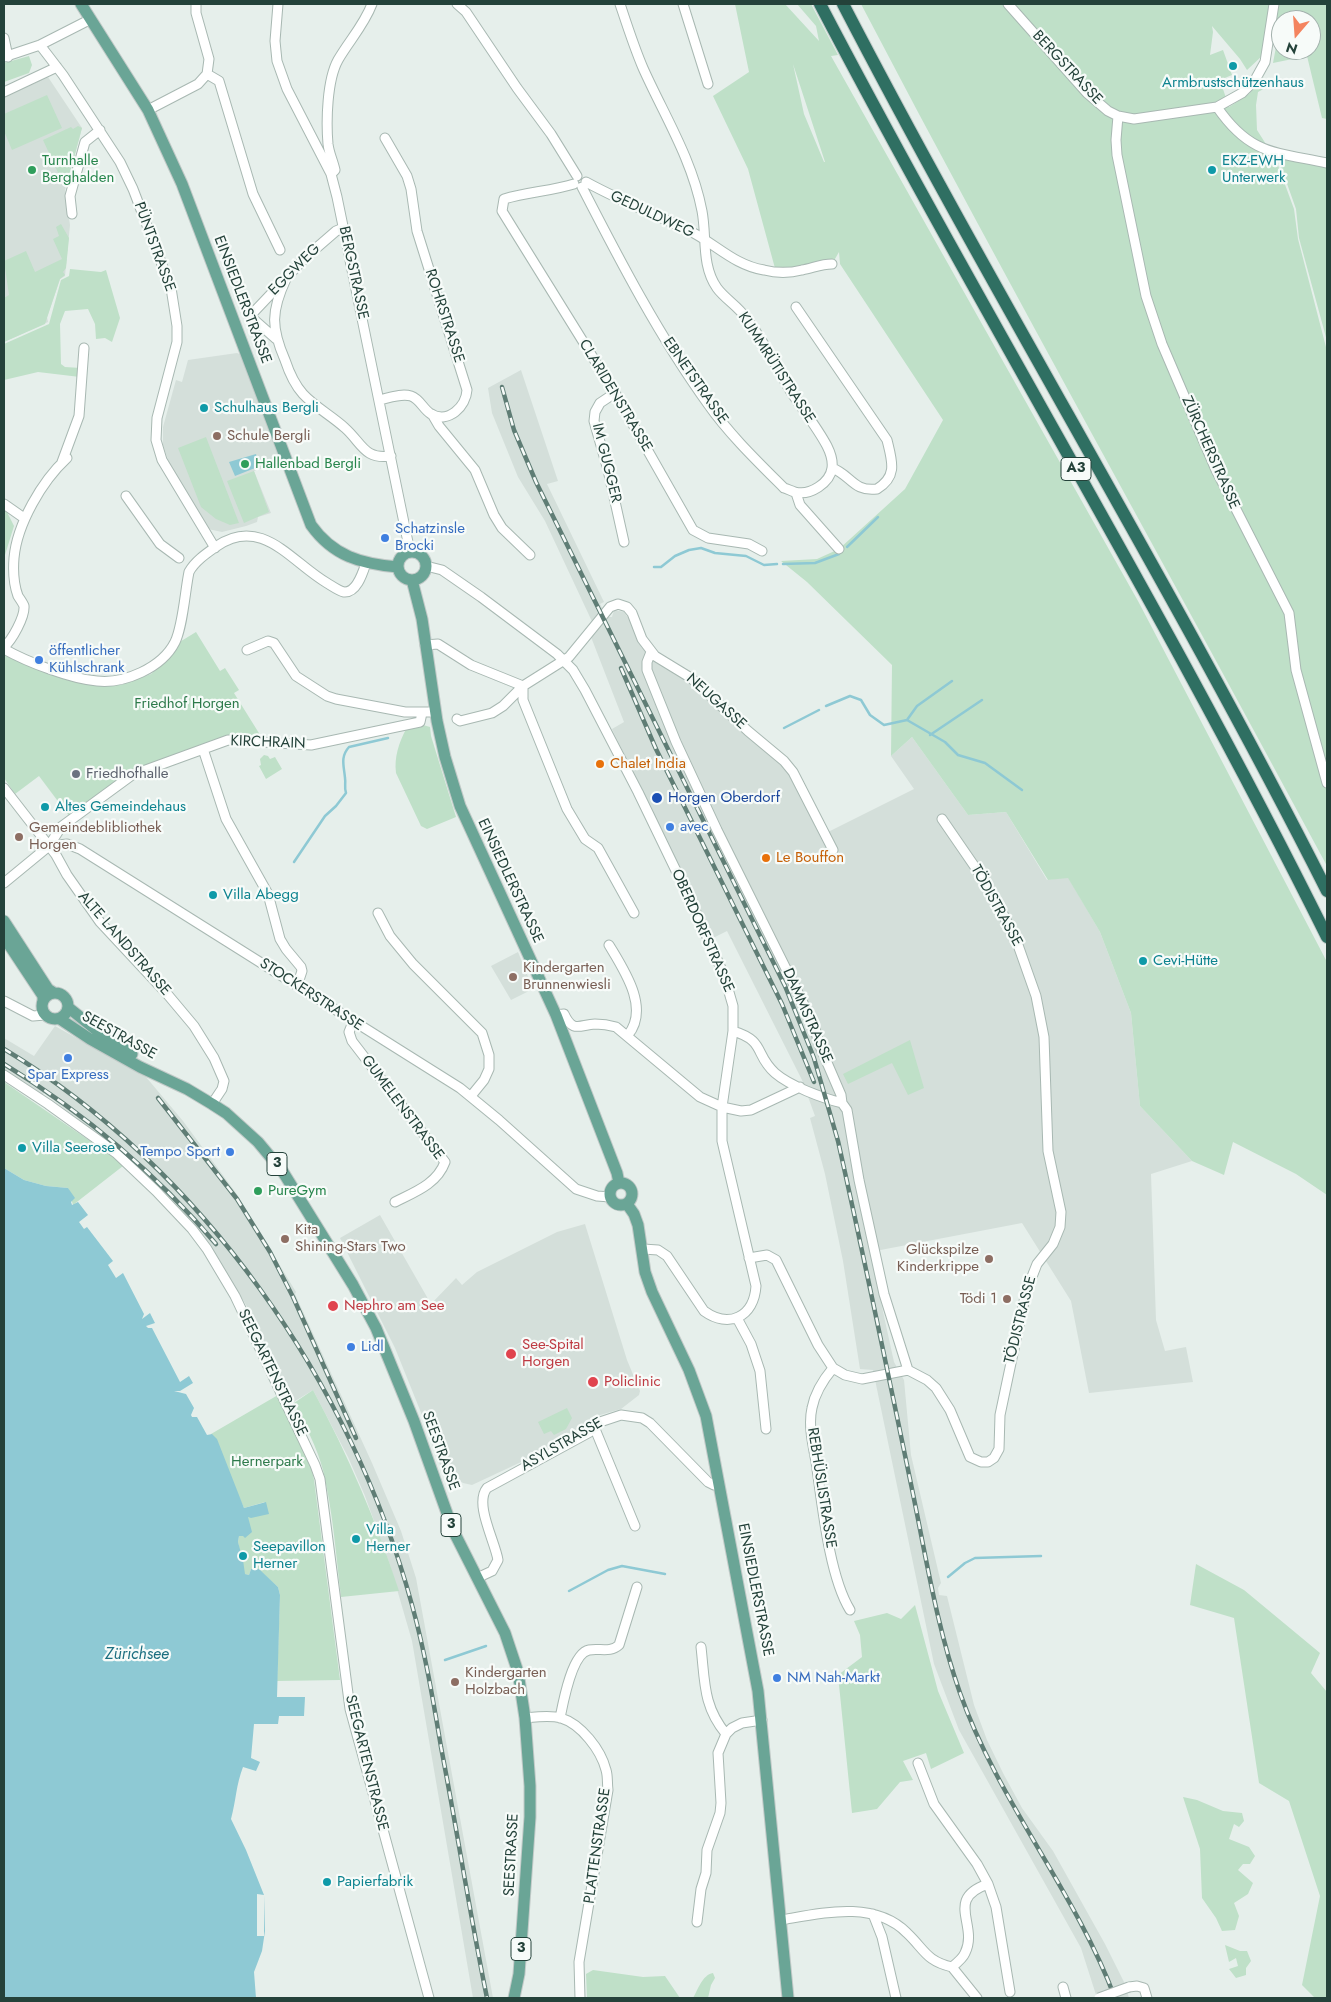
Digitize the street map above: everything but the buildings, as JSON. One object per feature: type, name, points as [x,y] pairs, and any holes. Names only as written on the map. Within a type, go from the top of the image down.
[{"type":"highway","name":"A3","points":[[820,4],[920,189],[1168,634],[1260,806],[1327,937]]},
{"type":"highway","name":"A3","points":[[843,4],[939,181],[1189,630],[1327,891]]},
{"type":"main road","name":"EINSIEDLERSTRASSE","points":[[82,4],[148,110],[182,184],[311,525],[320,538],[346,556],[366,563],[398,567]]},
{"type":"main road","points":[[410,552],[421,555],[426,566],[426,570],[420,577],[412,580],[404,578],[398,567],[400,558],[410,552]]},
{"type":"main road","name":"EINSIEDLERSTRASSE","points":[[412,580],[422,618],[436,712],[445,757],[464,816],[556,1016],[596,1116],[619,1182]]},
{"type":"main road","points":[[4,921],[48,989],[65,997],[69,1008],[65,1016],[60,1019],[50,1019],[45,1015],[42,1008],[43,996],[4,937]]},
{"type":"main road","points":[[43,1000],[48,995],[54,993]]},
{"type":"main road","name":"SEESTRASSE","points":[[69,1008],[105,1037],[144,1061],[164,1077]]},
{"type":"main road","name":"SEESTRASSE","points":[[60,1019],[90,1039],[140,1067],[164,1077],[212,1104],[232,1118],[258,1142],[283,1172],[356,1291],[388,1356],[414,1421],[453,1530],[505,1633],[514,1658],[525,1718],[530,1776],[530,1817],[519,1974],[514,1998]]},
{"type":"main road","points":[[619,1182],[626,1183],[631,1188],[632,1198],[627,1204],[619,1205],[610,1198],[611,1188],[619,1182]]},
{"type":"main road","name":"EINSIEDLERSTRASSE","points":[[627,1204],[635,1216],[643,1249],[645,1272],[652,1292],[690,1370],[706,1416],[754,1666],[762,1720],[788,1998]]},
{"type":"street","points":[[148,110],[198,84],[207,74],[210,58],[196,13],[196,4]]},
{"type":"street","name":"BERGSTRASSE","points":[[278,4],[275,41],[277,61],[287,88],[330,174],[343,228],[410,552]]},
{"type":"street","points":[[330,174],[334,170],[328,145],[328,117],[333,72],[336,63],[364,21],[372,4]]},
{"type":"street","name":"EBNETSTRASSE","points":[[457,4],[466,12],[552,134],[660,330],[708,404],[774,478],[784,488],[796,492]]},
{"type":"street","name":"KUMMRÜTISTRASSE","points":[[620,4],[642,66],[690,168],[702,212],[706,262],[713,282],[719,291],[738,307],[756,330],[790,389],[826,445],[831,455],[832,468]]},
{"type":"street","points":[[683,4],[708,84]]},
{"type":"street","name":"BERGSTRASSE","points":[[1008,4],[1087,94],[1118,116],[1144,119],[1218,107],[1242,93],[1251,85],[1262,69],[1268,55],[1274,4]]},
{"type":"street","points":[[4,38],[6,57],[40,45],[91,19]]},
{"type":"street","name":"PÜNTSTRASSE","points":[[40,45],[57,67],[120,162],[133,189],[171,288],[175,303],[177,342],[158,418],[156,432],[158,451],[215,548]]},
{"type":"street","points":[[4,92],[57,67]]},
{"type":"street","points":[[207,74],[219,81],[253,194],[280,250]]},
{"type":"street","points":[[1218,107],[1238,133],[1256,146],[1327,162]]},
{"type":"street","name":"ZÜRCHERSTRASSE","points":[[1118,116],[1117,155],[1146,296],[1162,344],[1216,470],[1232,504],[1262,556],[1289,613],[1296,670],[1327,783]]},
{"type":"street","points":[[72,214],[70,196],[86,142],[100,130]]},
{"type":"street","name":"ROHRSTRASSE","points":[[385,138],[407,176],[411,188],[417,231],[467,390],[467,398],[462,407],[455,412],[446,416],[432,414]]},
{"type":"street","name":"CLARIDENSTRASSE","points":[[580,182],[504,199],[502,211],[615,393],[693,530],[708,538],[749,544],[762,551]]},
{"type":"street","name":"GEDULDWEG","points":[[580,182],[688,230],[735,260],[763,270],[776,272],[800,271],[819,265],[832,264]]},
{"type":"street","name":"EGGWEG","points":[[276,339],[250,316],[286,279],[292,269],[336,231],[343,228]]},
{"type":"street","points":[[286,279],[275,307],[276,339],[290,373],[303,394],[344,428],[366,452],[371,456],[381,458],[391,456]]},
{"type":"street","points":[[796,307],[887,440],[892,460],[892,472],[889,478],[877,489],[860,488],[842,473],[832,468],[827,480],[819,487],[807,492],[796,492],[800,505],[839,549]]},
{"type":"street","points":[[84,348],[79,416],[64,461],[52,474],[24,518],[16,549],[14,566],[16,590],[24,606],[20,622],[4,648],[24,658],[73,676],[99,682],[113,680],[134,675],[157,664],[166,656],[176,639],[189,572],[193,564],[215,548],[235,537],[253,536],[283,549],[319,578],[343,592],[348,591],[360,579],[366,563]]},
{"type":"street","name":"IM GUGGER","points":[[615,393],[600,403],[595,412],[594,421],[608,470],[624,542]]},
{"type":"street","points":[[379,400],[398,395],[412,396],[432,414],[438,426],[474,470],[494,515],[502,528],[530,555]]},
{"type":"street","points":[[126,496],[160,544],[179,558]]},
{"type":"street","points":[[4,504],[24,518]]},
{"type":"street","name":"OBERDORFSTRASSE","points":[[426,566],[442,570],[549,647],[564,660],[585,690],[638,792],[695,910],[730,990],[733,1006],[733,1031],[722,1107],[722,1141],[756,1286],[755,1295],[746,1312],[737,1318]]},
{"type":"street","name":"NEUGASSE","points":[[564,660],[574,652],[607,609],[618,604],[628,607],[642,639],[651,652],[691,678],[748,731],[784,761],[793,772],[833,850]]},
{"type":"street","points":[[247,650],[268,640],[274,643],[296,676],[327,696],[356,704],[405,712],[436,712]]},
{"type":"street","points":[[426,645],[438,644],[471,665],[523,686]]},
{"type":"street","name":"DAMMSTRASSE","points":[[651,652],[647,662],[647,670],[676,742],[814,1025],[819,1044],[841,1094],[842,1103],[847,1110],[859,1180],[886,1300],[908,1370]]},
{"type":"street","points":[[458,719],[460,721],[492,713],[503,706],[523,686],[564,660]]},
{"type":"street","points":[[523,686],[523,700],[567,809],[585,839],[598,848],[634,913]]},
{"type":"street","name":"KIRCHRAIN","points":[[49,846],[62,827],[132,775],[228,740],[311,745],[420,722],[422,713]]},
{"type":"street","points":[[203,749],[226,819],[268,894],[280,939],[286,950],[301,967],[300,977],[296,984]]},
{"type":"street","name":"ALTE LANDSTRASSE","points":[[4,788],[49,846],[100,922],[152,976],[194,1026],[208,1046],[222,1077],[222,1088],[212,1104]]},
{"type":"street","name":"TÖDISTRASSE","points":[[908,1370],[927,1380],[936,1388],[950,1410],[970,1457],[981,1462],[988,1462],[994,1458],[999,1448],[1000,1415],[1026,1292],[1037,1264],[1053,1244],[1060,1227],[1061,1212],[1048,1151],[1044,1037],[1036,996],[1018,945],[1004,916],[986,883],[942,818]]},
{"type":"street","name":"STOCKERSTRASSE","points":[[49,846],[63,843],[80,849],[296,984],[471,1096],[576,1189],[610,1198]]},
{"type":"street","points":[[4,883],[49,846]]},
{"type":"street","points":[[378,913],[390,936],[413,964],[482,1033],[489,1055],[488,1068],[484,1080],[471,1096]]},
{"type":"street","points":[[609,945],[632,988],[636,1000],[636,1021],[628,1035]]},
{"type":"street","points":[[4,1001],[33,1016],[45,1015]]},
{"type":"street","points":[[556,1016],[564,1014],[574,1026],[608,1024],[616,1027],[628,1035],[700,1097],[722,1107],[741,1111],[751,1110],[772,1098],[803,1088]]},
{"type":"street","name":"GUMELENSTRASSE","points":[[353,1022],[349,1032],[352,1041],[446,1162],[440,1174],[426,1186],[396,1202]]},
{"type":"street","points":[[733,1031],[746,1035],[755,1042],[766,1064],[776,1074],[803,1088],[842,1103]]},
{"type":"street","name":"SEEGARTENSTRASSE","points":[[4,1075],[116,1153],[192,1229],[207,1249],[235,1296],[309,1451],[320,1478],[350,1709],[429,1998]]},
{"type":"street","points":[[643,1249],[658,1250],[667,1256],[704,1311],[719,1319],[737,1318],[751,1344],[760,1371],[766,1429]]},
{"type":"street","points":[[749,1258],[768,1255],[776,1260],[818,1345],[833,1368],[845,1375],[862,1380],[908,1370]]},
{"type":"street","name":"REBHÜSLISTRASSE","points":[[833,1368],[822,1381],[815,1394],[811,1410],[811,1423],[820,1492],[834,1569],[845,1602],[850,1610]]},
{"type":"street","name":"ASYLSTRASSE","points":[[477,1578],[492,1572],[498,1560],[482,1505],[482,1496],[487,1488],[595,1429],[597,1423],[621,1415],[642,1418],[650,1423],[708,1482],[714,1485],[719,1484]]},
{"type":"street","points":[[595,1429],[634,1526]]},
{"type":"street","points":[[525,1718],[560,1718],[568,1685],[581,1655],[590,1650],[612,1649],[619,1645],[637,1587]]},
{"type":"street","points":[[702,1647],[705,1689],[711,1712],[715,1721],[726,1734]]},
{"type":"street","name":"PLATTENSTRASSE","points":[[560,1718],[573,1724],[591,1741],[600,1755],[606,1770],[608,1790],[579,1962],[580,1998]]},
{"type":"street","points":[[697,1922],[700,1889],[706,1872],[707,1850],[720,1813],[718,1753],[726,1734],[742,1724],[762,1720]]},
{"type":"street","points":[[918,1764],[934,1804],[977,1864],[988,1884],[996,1907],[1010,1992]]},
{"type":"street","points":[[952,1967],[965,1953],[968,1943],[965,1904],[968,1894],[976,1888],[988,1884]]},
{"type":"street","points":[[781,1920],[838,1912],[856,1911],[873,1914],[893,1922],[901,1928],[938,1964],[952,1967],[977,1998]]},
{"type":"street","points":[[873,1914],[882,1937],[896,1998]]},
{"type":"street","points":[[1099,1998],[1137,1986],[1144,1988],[1147,1998]]},
{"type":"street","points":[[1063,1988],[1066,1998]]},
{"type":"shaded area","points":[[48,77],[82,128],[65,190],[70,225],[65,276],[60,279],[47,317],[48,322],[4,342],[4,97]]},
{"type":"shaded area","name":"Schule Bergli","points":[[237,353],[242,355],[282,462],[254,471],[271,513],[258,517],[257,522],[222,532],[208,529],[169,463],[163,445],[163,427],[176,380],[182,382],[188,360]]},
{"type":"shaded area","points":[[521,370],[558,481],[547,484],[604,602],[600,604],[607,617],[612,617],[614,610],[624,612],[642,648],[654,649],[664,657],[690,671],[725,707],[790,760],[828,832],[914,789],[891,756],[912,737],[968,815],[1006,812],[1047,880],[1068,877],[1100,932],[1131,1013],[1140,1106],[1192,1161],[1151,1174],[1156,1320],[1165,1351],[1186,1347],[1193,1382],[1089,1393],[1071,1301],[1022,1223],[870,1252],[894,1362],[904,1380],[911,1455],[941,1583],[938,1588],[939,1595],[947,1596],[974,1705],[987,1740],[1003,1773],[1022,1808],[1053,1851],[1105,1944],[1125,1984],[1129,1998],[1097,1998],[1081,1948],[959,1730],[934,1664],[873,1370],[860,1369],[843,1261],[825,1174],[810,1118],[815,1116],[802,1080],[727,931],[713,938],[626,765],[628,763],[612,729],[624,722],[591,637],[596,630],[545,521],[518,477],[492,413],[488,388]]},
{"type":"shaded area","name":"Kindergarten Brunnenwiesli","points":[[518,952],[533,989],[511,1000],[491,966]]},
{"type":"shaded area","points":[[55,1026],[146,1077],[183,1121],[236,1193],[296,1292],[295,1294],[401,1531],[416,1578],[493,1998],[473,1998],[412,1641],[390,1565],[365,1496],[348,1457],[313,1390],[292,1403],[252,1315],[211,1247],[182,1211],[153,1182],[102,1138],[44,1093],[42,1096],[4,1073],[4,1038],[34,1056]]},
{"type":"shaded area","name":"See-Spital Horgen","points":[[380,1215],[431,1304],[456,1278],[462,1285],[477,1272],[557,1232],[585,1224],[627,1360],[640,1391],[639,1395],[621,1409],[600,1415],[534,1456],[472,1485],[463,1483],[451,1475],[442,1468],[437,1459],[422,1415],[395,1348],[340,1238]]},
{"type":"green space","points":[[735,4],[785,4],[819,41],[816,26],[797,4],[811,4],[838,55],[831,56],[1138,601],[1327,962],[1327,1195],[1296,1174],[1233,1142],[1224,1175],[1192,1161],[1140,1106],[1131,1013],[1100,932],[1068,878],[1048,880],[1006,812],[968,815],[912,737],[891,756],[892,665],[807,582],[781,561],[817,559],[839,549],[905,489],[943,420],[840,264],[839,252],[832,264],[776,272],[748,169],[713,96],[749,72]],"holes":[[[793,64],[825,162],[804,114]]]},
{"type":"green space","points":[[861,4],[1270,4],[1262,56],[1247,70],[1212,26],[1210,55],[1223,50],[1232,75],[1220,80],[1229,107],[1249,94],[1263,77],[1269,86],[1258,92],[1256,105],[1257,130],[1276,160],[1294,209],[1298,239],[1327,351],[1327,866],[976,220]]},
{"type":"green space","points":[[1278,4],[1327,4],[1327,119],[1322,118],[1308,60],[1321,60],[1321,10],[1277,10]]},
{"type":"green space","points":[[29,56],[32,65],[29,73],[4,82],[4,63]]},
{"type":"green space","points":[[1274,60],[1288,60],[1273,63]]},
{"type":"green space","points":[[47,95],[62,128],[12,150],[4,131],[4,114]]},
{"type":"green space","points":[[78,126],[82,128],[70,173],[60,177],[43,140],[71,127],[73,129]]},
{"type":"green space","points":[[1289,158],[1327,166],[1327,341],[1299,238],[1296,209],[1279,161]]},
{"type":"green space","points":[[61,224],[69,238],[66,268],[63,272],[65,275],[60,279],[45,324],[4,342],[4,298],[9,295],[4,261],[26,251],[35,272],[62,259],[53,239],[59,236],[56,227]]},
{"type":"green space","points":[[70,269],[101,272],[106,270],[120,318],[112,342],[105,338],[96,339],[95,324],[88,309],[65,311],[60,324],[61,364],[65,367],[81,368],[80,377],[38,372],[4,380],[4,344],[49,324],[61,280],[69,276]]},
{"type":"green space","points":[[206,437],[239,523],[230,525],[216,519],[201,507],[178,448]]},
{"type":"green space","points":[[254,471],[269,512],[244,523],[227,481]]},
{"type":"green space","points":[[4,510],[6,510],[14,526],[5,555],[4,566]]},
{"type":"green space","name":"Friedhof Horgen","points":[[196,632],[220,671],[225,668],[239,690],[234,693],[262,738],[227,738],[137,771],[107,787],[69,816],[39,776],[15,794],[4,778],[4,655],[87,683],[121,685],[151,674],[168,659],[178,643]]},
{"type":"green space","points":[[423,725],[430,727],[431,736],[456,817],[427,829],[421,826],[396,773],[398,750],[406,729]]},
{"type":"green space","points":[[264,755],[270,759],[275,757],[282,769],[266,779],[259,766],[261,765],[260,759]]},
{"type":"green space","points":[[910,1040],[924,1088],[908,1095],[892,1063],[848,1084],[843,1074]]},
{"type":"green space","points":[[4,1082],[112,1156],[123,1166],[73,1205],[68,1188],[46,1186],[24,1180],[4,1168]]},
{"type":"green space","name":"Hernerpark","points":[[313,1390],[360,1488],[381,1539],[399,1591],[341,1597],[332,1518],[323,1470],[314,1444],[294,1403]]},
{"type":"green space","name":"Hernerpark","points":[[278,1395],[312,1470],[340,1680],[277,1681],[280,1595],[278,1587],[259,1570],[251,1569],[249,1575],[244,1574],[238,1542],[239,1536],[243,1536],[249,1523],[247,1517],[265,1502],[244,1508],[211,1434]]},
{"type":"green space","points":[[567,1408],[572,1418],[566,1429],[554,1435],[551,1431],[544,1434],[538,1422]]},
{"type":"green space","points":[[1196,1564],[1244,1590],[1320,1653],[1311,1673],[1327,1692],[1327,1998],[1315,1998],[1302,1985],[1320,1896],[1289,1801],[1259,1783],[1234,1618],[1190,1605]]},
{"type":"green space","points":[[915,1605],[938,1691],[964,1753],[931,1769],[926,1753],[903,1761],[913,1780],[900,1782],[877,1809],[852,1813],[838,1675],[862,1657],[860,1635],[854,1621],[887,1613],[901,1619]]},
{"type":"green space","points":[[1183,1797],[1197,1800],[1223,1811],[1242,1813],[1244,1821],[1239,1827],[1234,1824],[1229,1839],[1249,1847],[1255,1856],[1250,1864],[1243,1864],[1238,1870],[1253,1883],[1248,1894],[1234,1903],[1239,1916],[1235,1930],[1222,1931],[1216,1918],[1202,1898],[1200,1849]]},
{"type":"green space","points":[[1225,1945],[1240,1951],[1247,1951],[1251,1961],[1246,1968],[1246,1975],[1236,1978],[1229,1969],[1238,1966],[1236,1958],[1229,1962]]},
{"type":"green space","points":[[593,1970],[643,1977],[665,1976],[680,1998],[587,1998],[586,1974]]},
{"type":"green space","points":[[713,1973],[715,1978],[708,1998],[693,1998],[703,1980]]},
{"type":"water","name":"Hallenbad Bergli","points":[[256,454],[260,466],[235,476],[229,462]]},
{"type":"water","name":"Zürichsee","points":[[4,1168],[24,1180],[46,1186],[68,1188],[75,1198],[71,1202],[72,1205],[78,1202],[88,1215],[79,1222],[84,1229],[87,1227],[113,1261],[108,1265],[116,1278],[123,1273],[144,1314],[142,1319],[150,1313],[155,1323],[146,1326],[152,1328],[180,1382],[189,1376],[193,1383],[180,1391],[174,1391],[186,1394],[194,1408],[192,1417],[197,1417],[207,1435],[212,1434],[217,1439],[244,1508],[266,1502],[269,1514],[248,1517],[252,1532],[245,1538],[239,1536],[238,1542],[241,1553],[246,1553],[247,1559],[243,1560],[245,1574],[249,1575],[251,1569],[259,1569],[278,1587],[280,1595],[277,1697],[305,1697],[304,1716],[279,1716],[278,1724],[254,1724],[251,1758],[260,1762],[256,1771],[243,1767],[231,1819],[264,1895],[265,1931],[262,1951],[254,1972],[256,1998],[4,1998]]},
{"type":"pier","points":[[257,1894],[264,1895],[264,1936],[257,1936]]},
{"type":"waterway","points":[[847,547],[878,517]]},
{"type":"waterway","points":[[654,567],[661,567],[675,556],[689,550],[701,548],[715,553],[746,556],[764,565],[777,564]]},
{"type":"waterway","points":[[783,564],[815,563],[839,554]]},
{"type":"waterway","points":[[907,720],[917,706],[952,681]]},
{"type":"waterway","points":[[826,706],[850,696],[861,700],[870,715],[884,725],[907,720],[945,742],[958,755],[985,763],[1022,790]]},
{"type":"waterway","points":[[930,735],[982,700]]},
{"type":"waterway","points":[[784,728],[819,710]]},
{"type":"waterway","points":[[294,862],[325,816],[346,793],[343,762],[344,754],[349,747],[388,738]]},
{"type":"waterway","points":[[948,1577],[965,1563],[975,1558],[1041,1556]]},
{"type":"waterway","points":[[569,1591],[608,1570],[622,1566],[665,1574]]},
{"type":"waterway","points":[[445,1660],[486,1646]]},
{"type":"railway","points":[[502,387],[514,430],[536,482],[785,986],[814,1058],[838,1141],[933,1592],[945,1643],[960,1693],[976,1733],[995,1771],[1079,1920],[1115,1998]]},
{"type":"railway","points":[[621,668],[656,749],[782,1004],[814,1082]]},
{"type":"railway","points":[[4,1049],[76,1098],[143,1155],[204,1219],[260,1289],[309,1363],[351,1442],[385,1523],[417,1623],[432,1693],[487,1998]]},
{"type":"railway","points":[[4,1064],[62,1103],[117,1145],[168,1192],[216,1244]]},
{"type":"railway","points":[[158,1098],[237,1199],[270,1252],[293,1297],[356,1438]]},
{"type":"place","name":"Armbrustschützenhaus","points":[[1233,66]]},
{"type":"place","name":"Turnhalle Berghalden","points":[[32,170]]},
{"type":"place","name":"EKZ-EWH Unterwerk","points":[[1212,170]]},
{"type":"place","name":"Schulhaus Bergli","points":[[204,408]]},
{"type":"place","name":"Schule Bergli","points":[[217,436]]},
{"type":"place","name":"Hallenbad Bergli","points":[[245,464]]},
{"type":"place","name":"Schatzinsle Brocki","points":[[385,538]]},
{"type":"place","name":"öffentlicher Kühlschrank","points":[[39,660]]},
{"type":"place","name":"Chalet India","points":[[600,764]]},
{"type":"place","name":"Friedhofhalle","points":[[76,774]]},
{"type":"place","name":"Horgen Oberdorf","points":[[657,798]]},
{"type":"place","name":"Altes Gemeindehaus","points":[[45,807]]},
{"type":"place","name":"avec","points":[[670,827]]},
{"type":"place","name":"Gemeindeblibliothek Horgen","points":[[19,837]]},
{"type":"place","name":"Le Bouffon","points":[[766,858]]},
{"type":"place","name":"Villa Abegg","points":[[213,895]]},
{"type":"place","name":"Cevi-Hütte","points":[[1143,961]]},
{"type":"place","name":"Kindergarten Brunnenwiesli","points":[[513,977]]},
{"type":"place","name":"Spar Express","points":[[68,1058]]},
{"type":"place","name":"Villa Seerose","points":[[22,1148]]},
{"type":"place","name":"Tempo Sport","points":[[230,1152]]},
{"type":"place","name":"PureGym","points":[[258,1191]]},
{"type":"place","name":"Kita Shining-Stars Two","points":[[285,1239]]},
{"type":"place","name":"Glückspilze Kinderkrippe","points":[[989,1259]]},
{"type":"place","name":"Tödi 1","points":[[1007,1299]]},
{"type":"place","name":"Nephro am See","points":[[333,1306]]},
{"type":"place","name":"Lidl","points":[[351,1347]]},
{"type":"place","name":"See-Spital Horgen","points":[[511,1354]]},
{"type":"place","name":"Policlinic","points":[[593,1382]]},
{"type":"place","name":"Villa Herner","points":[[356,1539]]},
{"type":"place","name":"Seepavillon Herner","points":[[243,1556]]},
{"type":"place","name":"NM Nah-Markt","points":[[777,1678]]},
{"type":"place","name":"Kindergarten Holzbach","points":[[455,1682]]},
{"type":"place","name":"Papierfabrik","points":[[327,1882]]}]
